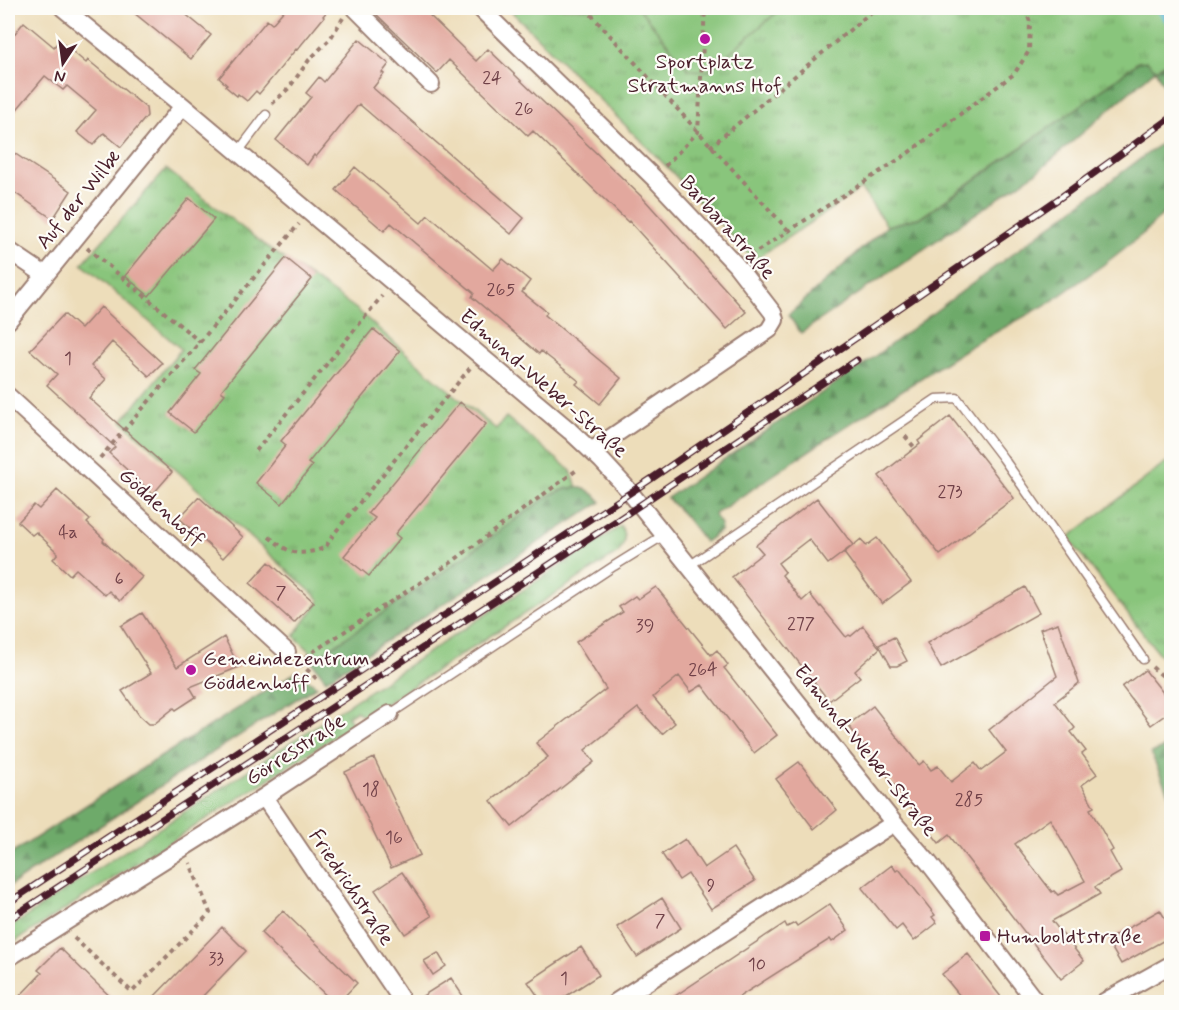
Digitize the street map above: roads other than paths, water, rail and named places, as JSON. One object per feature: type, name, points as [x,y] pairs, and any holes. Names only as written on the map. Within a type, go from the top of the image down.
[{"type":"street","name":"Edmund-Weber-Straße","points":[[63,8],[238,152],[591,451],[625,486],[894,823],[929,863],[1036,1002]]},
{"type":"street","name":"Barbarastraße","points":[[480,8],[654,178],[736,266],[773,313],[775,320],[769,330],[591,451]]},
{"type":"street","points":[[350,10],[431,84]]},
{"type":"street","name":"Auf der Wilbe","points":[[8,321],[183,106]]},
{"type":"street","points":[[8,250],[45,275]]},
{"type":"street","name":"Göddenhoff","points":[[8,396],[293,657]]},
{"type":"street","name":"Görresstraße","points":[[8,958],[264,797],[390,714]]},
{"type":"street","name":"Friedrichstraße","points":[[264,797],[403,1002]]},
{"type":"street","points":[[616,1002],[894,823]]},
{"type":"street","points":[[1104,1002],[1172,964]]},
{"type":"lane","points":[[238,152],[266,116]]},
{"type":"lane","points":[[689,566],[936,399],[957,398],[1003,458],[1143,659]]},
{"type":"lane","name":"Görresstraße","points":[[390,714],[664,535]]},
{"type":"waterway","points":[[1158,8],[1172,26]]},
{"type":"railway","points":[[8,903],[651,479],[1061,197],[1172,117]]},
{"type":"railway","points":[[8,920],[857,360]]},
{"type":"place","name":"Sportplatz Stratmanns Hof","points":[[705,39]]},
{"type":"place","name":"Gemeindezentrum Göddenhoff","points":[[191,670]]},
{"type":"place","name":"Humboldtstraße","points":[[985,936]]}]
